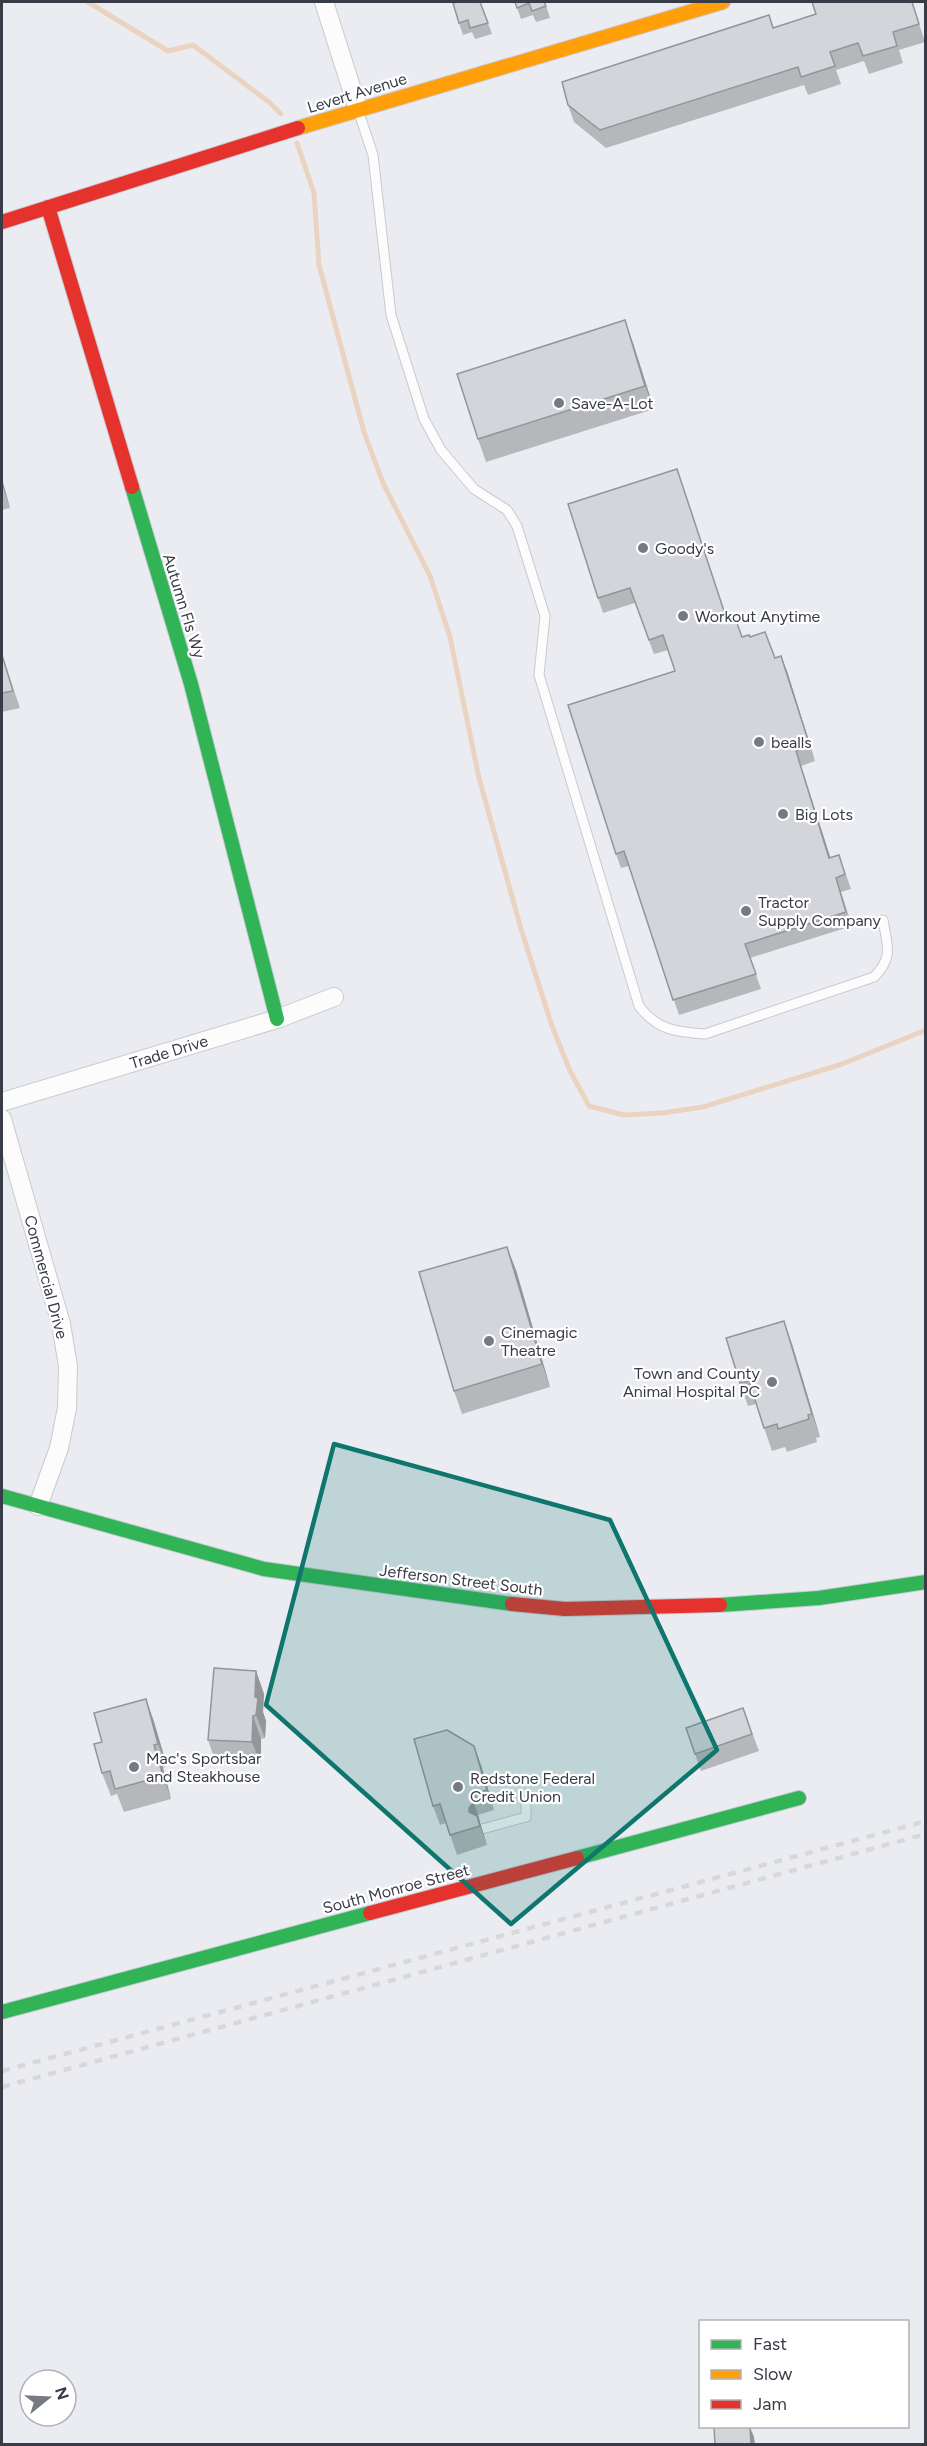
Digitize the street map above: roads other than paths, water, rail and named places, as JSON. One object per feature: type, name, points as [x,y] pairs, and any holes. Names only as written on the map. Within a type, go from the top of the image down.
[{"type":"street","points":[[324,2],[358,109]]},
{"type":"street","name":"Levert Avenue","points":[[2,222],[358,109],[723,2]]},
{"type":"street","name":"Autumn Fls Wy","points":[[48,207],[191,684],[277,1019]]},
{"type":"street","name":"Trade Drive","points":[[2,1102],[277,1019],[334,997]]},
{"type":"street","name":"Commercial Drive","points":[[2,1119],[61,1324],[68,1366],[67,1408],[59,1448],[38,1506]]},
{"type":"street","name":"Jefferson Street South","points":[[2,1496],[264,1569],[463,1599],[565,1609],[737,1604],[819,1598],[926,1582]]},
{"type":"street","name":"South Monroe Street","points":[[2,2012],[799,1798]]},
{"type":"lane","points":[[358,109],[373,155],[391,315],[424,419],[441,450],[474,489],[507,510],[518,526],[545,616],[539,675],[639,1006],[650,1021],[679,1033],[705,1035],[874,977],[885,966],[888,951],[883,920]]},
{"type":"lane","points":[[482,1829],[526,1817],[526,1794]]},
{"type":"waterway","points":[[88,2],[168,51],[193,45],[269,102],[281,114]]},
{"type":"waterway","points":[[297,143],[314,193],[319,265],[364,432],[383,483],[430,576],[450,637],[479,778],[521,929],[552,1026],[570,1071],[589,1106],[624,1115],[662,1113],[703,1107],[842,1064],[926,1030]]},
{"type":"railway","points":[[2,2071],[926,1821]]},
{"type":"railway","points":[[2,2087],[926,1834]]},
{"type":"place","name":"Save-A-Lot","points":[[559,403]]},
{"type":"place","name":"Goody's","points":[[643,548]]},
{"type":"place","name":"Workout Anytime","points":[[683,616]]},
{"type":"place","name":"bealls","points":[[759,742]]},
{"type":"place","name":"Big Lots","points":[[783,814]]},
{"type":"place","name":"Tractor Supply Company","points":[[746,911]]},
{"type":"place","name":"Cinemagic Theatre","points":[[489,1341]]},
{"type":"place","name":"Town and County Animal Hospital PC","points":[[772,1382]]},
{"type":"place","name":"Mac's Sportsbar and Steakhouse","points":[[134,1767]]},
{"type":"place","name":"Redstone Federal Credit Union","points":[[458,1787]]}]
